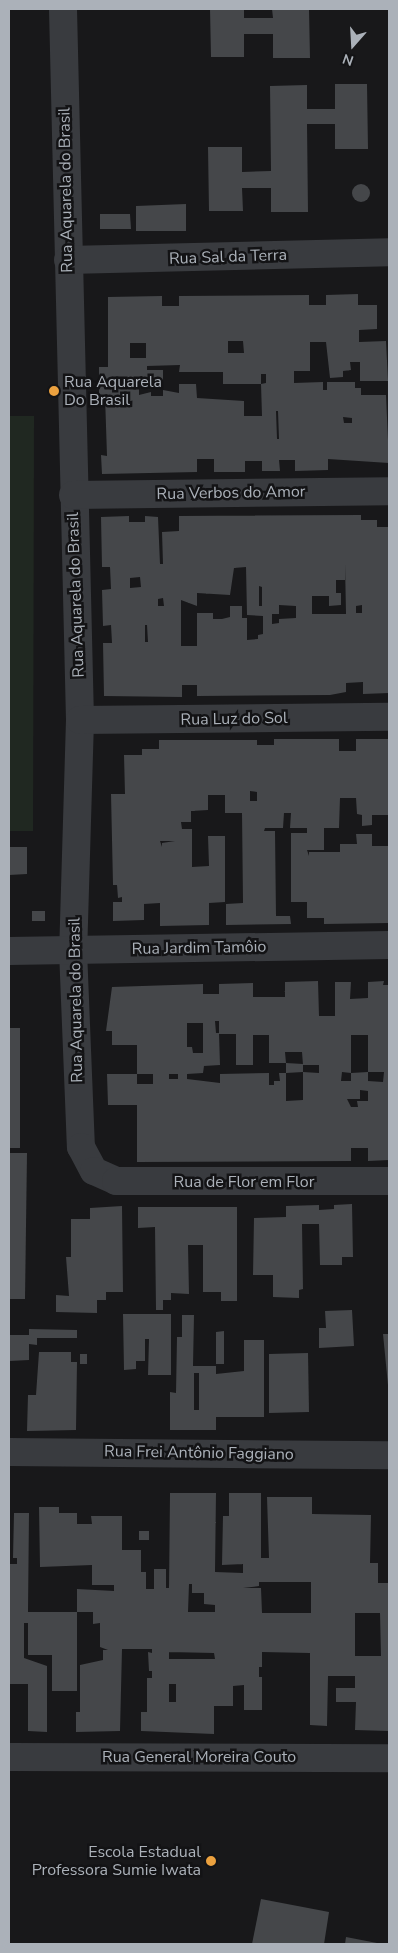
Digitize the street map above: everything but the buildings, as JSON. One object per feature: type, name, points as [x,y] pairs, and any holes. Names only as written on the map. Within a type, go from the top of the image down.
[{"type":"street","name":"Rua Aquarela do Brasil","points":[[63,9],[73,495],[80,720],[73,950],[81,1147],[90,1167],[100,1174]]},
{"type":"street","name":"Rua Sal da Terra","points":[[68,260],[389,252]]},
{"type":"street","name":"Rua Verbos do Amor","points":[[73,495],[389,491]]},
{"type":"street","name":"Rua Luz do Sol","points":[[80,720],[389,717]]},
{"type":"street","name":"Rua Jardim Tamôio","points":[[9,951],[389,945]]},
{"type":"street","name":"Rua de Flor em Flor","points":[[100,1174],[116,1181],[389,1181]]},
{"type":"street","name":"Rua Frei Antônio Faggiano","points":[[9,1452],[389,1455]]},
{"type":"street","name":"Rua General Moreira Couto","points":[[9,1757],[389,1758]]},
{"type":"shaded area","points":[[9,416],[34,416],[33,831],[9,831]]},
{"type":"place","name":"Rua Aquarela Do Brasil","points":[[54,391]]},
{"type":"place","name":"Escola Estadual Professora Sumie Iwata","points":[[211,1861]]}]
